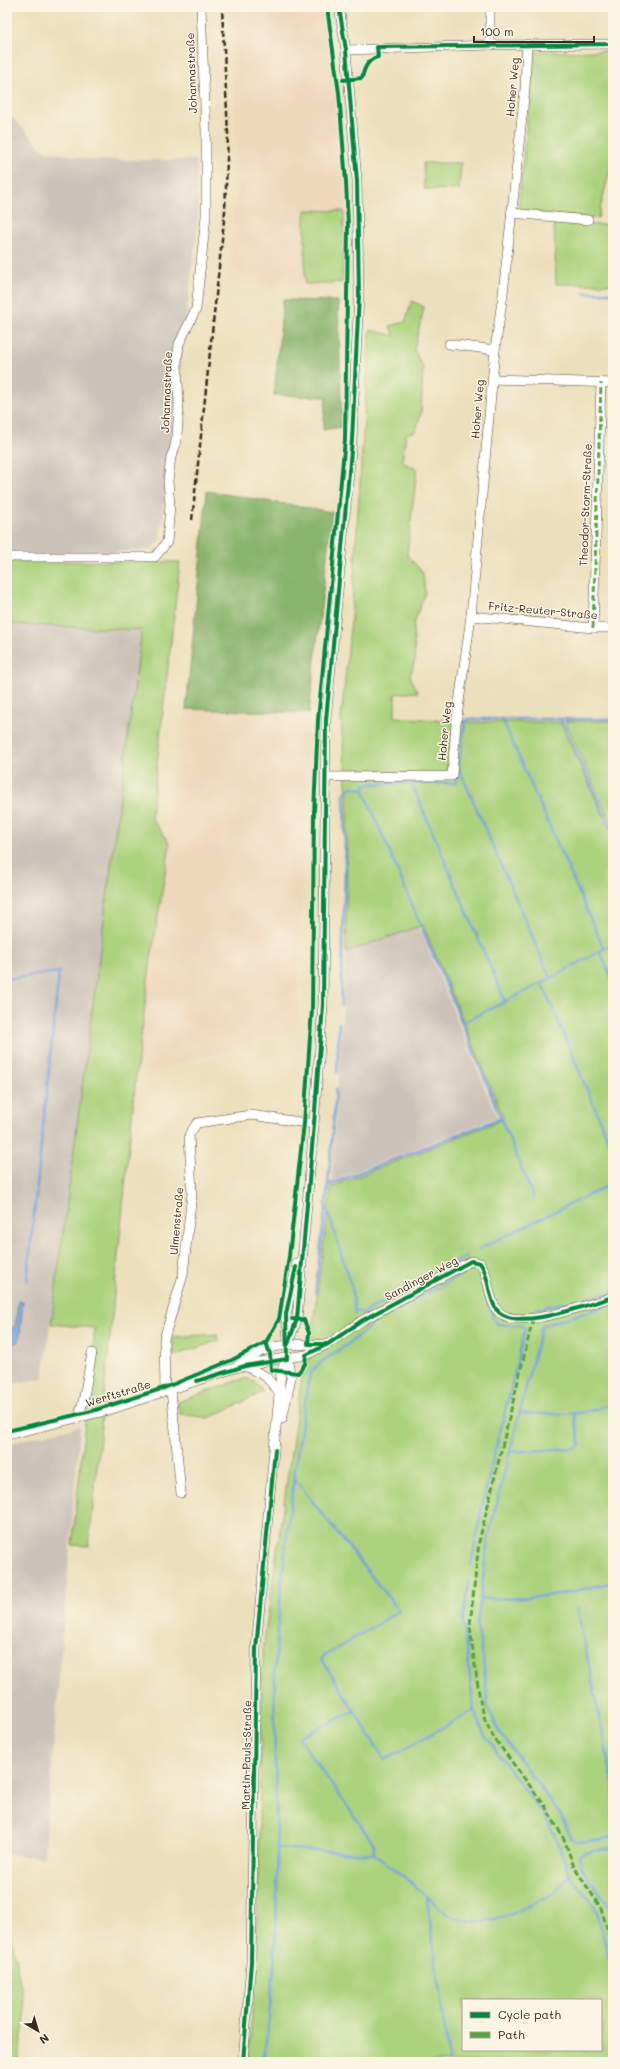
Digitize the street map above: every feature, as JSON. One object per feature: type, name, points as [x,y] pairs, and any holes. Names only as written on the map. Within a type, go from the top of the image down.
[{"type":"street","name":"Johannastraße","points":[[7,558],[155,557],[167,542],[170,504],[168,481],[171,457],[177,436],[179,405],[177,362],[179,344],[196,309],[206,216],[206,132],[201,7]]},
{"type":"street","name":"Martin-Pauls-Straße","points":[[243,2062],[252,1962],[256,1649],[281,1372],[287,1359],[288,1344],[297,1319],[314,1124],[323,1005],[326,720],[352,440],[359,296],[357,181],[346,50],[339,7]]},
{"type":"street","points":[[490,7],[490,45]]},
{"type":"street","points":[[346,50],[527,44],[613,44]]},
{"type":"street","name":"Hoher Weg","points":[[325,777],[452,776],[456,724],[471,616],[495,350],[504,294],[527,44]]},
{"type":"street","points":[[511,213],[588,220]]},
{"type":"street","points":[[450,344],[495,350]]},
{"type":"street","points":[[492,379],[613,383]]},
{"type":"street","name":"Theodor-Storm-Straße","points":[[593,628],[601,383]]},
{"type":"street","name":"Fritz-Reuter-Straße","points":[[471,616],[593,628],[613,628]]},
{"type":"street","name":"Ulmenstraße","points":[[182,1493],[168,1391],[164,1339],[183,1275],[192,1193],[189,1135],[197,1123],[251,1115],[314,1124]]},
{"type":"street","name":"Sandinger Weg","points":[[287,1359],[306,1355],[328,1344],[362,1320],[471,1262],[480,1263],[485,1269],[494,1307],[506,1317],[526,1319],[542,1317],[613,1297]]},
{"type":"street","points":[[288,1344],[328,1344]]},
{"type":"street","name":"Werftstraße","points":[[235,1368],[250,1356],[267,1348],[288,1344]]},
{"type":"street","points":[[78,1418],[83,1402],[92,1353]]},
{"type":"street","name":"Martin-Pauls-Straße","points":[[275,1450],[292,1373],[287,1359]]},
{"type":"street","name":"Werftstraße","points":[[7,1436],[78,1418],[168,1391],[235,1368],[287,1359]]},
{"type":"street","points":[[245,1366],[265,1376],[280,1393]]},
{"type":"shaded area","points":[[231,7],[325,7],[351,194],[350,289],[228,282],[238,179]]},
{"type":"shaded area","points":[[7,112],[45,151],[93,160],[196,160],[199,212],[160,540],[150,550],[7,559]]},
{"type":"shaded area","points":[[7,624],[142,630],[43,1378],[7,1385]]},
{"type":"shaded area","points":[[186,709],[309,713],[297,1029],[136,1076],[179,748]]},
{"type":"shaded area","points":[[418,925],[497,1117],[332,1181],[346,952]]},
{"type":"shaded area","points":[[80,1426],[44,1858],[7,1854],[7,1444]]},
{"type":"green space","points":[[613,51],[613,156],[598,218],[518,211],[534,52]]},
{"type":"green space","points":[[423,163],[461,163],[459,190],[424,189]]},
{"type":"green space","points":[[305,210],[344,211],[343,282],[305,284]]},
{"type":"green space","points":[[554,224],[613,225],[613,284],[556,284]]},
{"type":"green space","points":[[283,300],[338,301],[342,427],[323,430],[326,397],[274,395]]},
{"type":"green space","points":[[412,301],[424,307],[414,350],[423,368],[421,413],[416,431],[406,434],[402,462],[417,469],[407,555],[423,573],[425,593],[413,626],[415,660],[410,676],[418,692],[395,694],[395,717],[470,722],[560,722],[613,836],[613,2062],[248,2062],[256,1964],[263,1650],[302,1375],[308,1364],[331,1187],[504,1119],[423,925],[346,952],[347,796],[341,719],[351,619],[370,330],[395,336],[390,326],[405,322]]},
{"type":"green space","points":[[207,491],[332,512],[309,713],[186,709]]},
{"type":"green space","points":[[7,561],[180,562],[151,817],[170,844],[151,958],[136,1076],[89,1546],[72,1545],[95,1328],[51,1324],[142,630],[7,624]]},
{"type":"green space","points":[[565,721],[613,721],[613,827]]},
{"type":"green space","points":[[217,1334],[218,1341],[173,1356],[173,1337]]},
{"type":"green space","points":[[245,1378],[254,1381],[263,1392],[209,1418],[180,1414],[178,1402]]},
{"type":"green space","points":[[9,1928],[26,2010],[18,2062],[7,2062],[7,1929]]},
{"type":"water","points":[[18,1301],[23,1302],[19,1342],[7,1344],[7,1329],[15,1327]]},
{"type":"waterway","points":[[584,293],[613,293]]},
{"type":"waterway","points":[[363,789],[366,784],[456,783],[465,724],[468,719],[613,719]]},
{"type":"waterway","points":[[502,719],[604,949]]},
{"type":"waterway","points":[[561,719],[613,833]]},
{"type":"waterway","points":[[460,771],[550,977]]},
{"type":"waterway","points":[[412,784],[505,1001]]},
{"type":"waterway","points":[[341,1005],[345,865],[344,794],[351,787],[363,789],[462,1023],[534,1199]]},
{"type":"waterway","points":[[462,1023],[542,983],[613,944]]},
{"type":"waterway","points":[[600,951],[613,982]]},
{"type":"waterway","points":[[7,979],[59,972],[27,1281]]},
{"type":"waterway","points":[[542,983],[613,1151]]},
{"type":"waterway","points":[[337,1073],[339,1023]]},
{"type":"waterway","points":[[315,1293],[328,1185],[336,1090]]},
{"type":"waterway","points":[[328,1185],[501,1118]]},
{"type":"waterway","points":[[479,1249],[613,1183]]},
{"type":"waterway","points":[[326,1206],[352,1289],[355,1315]]},
{"type":"waterway","points":[[355,1311],[363,1313],[467,1256]]},
{"type":"waterway","points":[[263,2062],[273,1982],[277,1900],[274,1715],[277,1635],[288,1526],[308,1382],[312,1371],[321,1362],[348,1344],[378,1320],[474,1268],[479,1271],[493,1319],[498,1324],[523,1326],[525,1330],[484,1496],[471,1565]]},
{"type":"waterway","points":[[536,1309],[613,1292]]},
{"type":"waterway","points":[[613,1304],[544,1325],[541,1328],[489,1534],[477,1626],[483,1658],[488,1708],[500,1733],[560,1814],[571,1838],[578,1842],[600,1840],[613,1836]]},
{"type":"waterway","points":[[520,1413],[580,1413],[591,1411],[613,1402]]},
{"type":"waterway","points":[[510,1452],[575,1448],[580,1444],[574,1413]]},
{"type":"waterway","points":[[294,1478],[399,1611],[321,1658],[385,1760],[474,1710]]},
{"type":"waterway","points":[[469,1580],[463,1620],[474,1710],[484,1734],[546,1819],[558,1842],[570,1876],[597,1911],[613,1976]]},
{"type":"waterway","points":[[481,1599],[529,1598],[567,1593],[613,1582]]},
{"type":"waterway","points":[[577,1607],[613,1784]]},
{"type":"waterway","points":[[355,1710],[299,1738],[374,1844],[374,1854]]},
{"type":"waterway","points":[[277,1848],[374,1854],[402,1875],[448,1915],[462,1920],[481,1922],[510,1915],[554,1893],[570,1876]]},
{"type":"waterway","points":[[613,1848],[585,1852],[579,1856],[580,1864],[588,1878],[605,1899],[613,1915]]},
{"type":"waterway","points":[[427,1898],[449,2062]]},
{"type":"railway","points":[[192,520],[225,211],[228,134],[222,7]]},
{"type":"marked path","points":[[593,628],[601,383]]},
{"type":"marked path","points":[[533,1319],[479,1542],[470,1625],[473,1652],[480,1700],[485,1720],[494,1738],[545,1806],[564,1839],[574,1867],[601,1908],[613,1950]]},
{"type":"cycle path","points":[[7,1431],[92,1411],[164,1388],[232,1360],[266,1342],[279,1319],[289,1256],[304,1123],[312,1009],[314,812],[318,720],[345,439],[348,225],[339,93],[327,7]]},
{"type":"cycle path","points":[[288,1344],[297,1319],[323,1005],[326,720],[352,440],[359,295],[357,181],[346,50],[339,7]]},
{"type":"cycle path","points":[[343,80],[362,78],[367,64],[378,57],[377,47],[613,44]]},
{"type":"cycle path","points":[[266,1342],[270,1354],[271,1370],[298,1373],[305,1364],[306,1355],[328,1344],[363,1320],[471,1261],[480,1263],[485,1274],[493,1304],[496,1309],[505,1316],[518,1319],[552,1315],[613,1297]]},
{"type":"cycle path","points":[[197,1381],[245,1366],[287,1359],[286,1314],[296,1267]]},
{"type":"cycle path","points":[[292,1319],[304,1320],[309,1333],[308,1344],[326,1344]]},
{"type":"cycle path","points":[[243,2062],[251,1962],[256,1649],[275,1450]]}]
